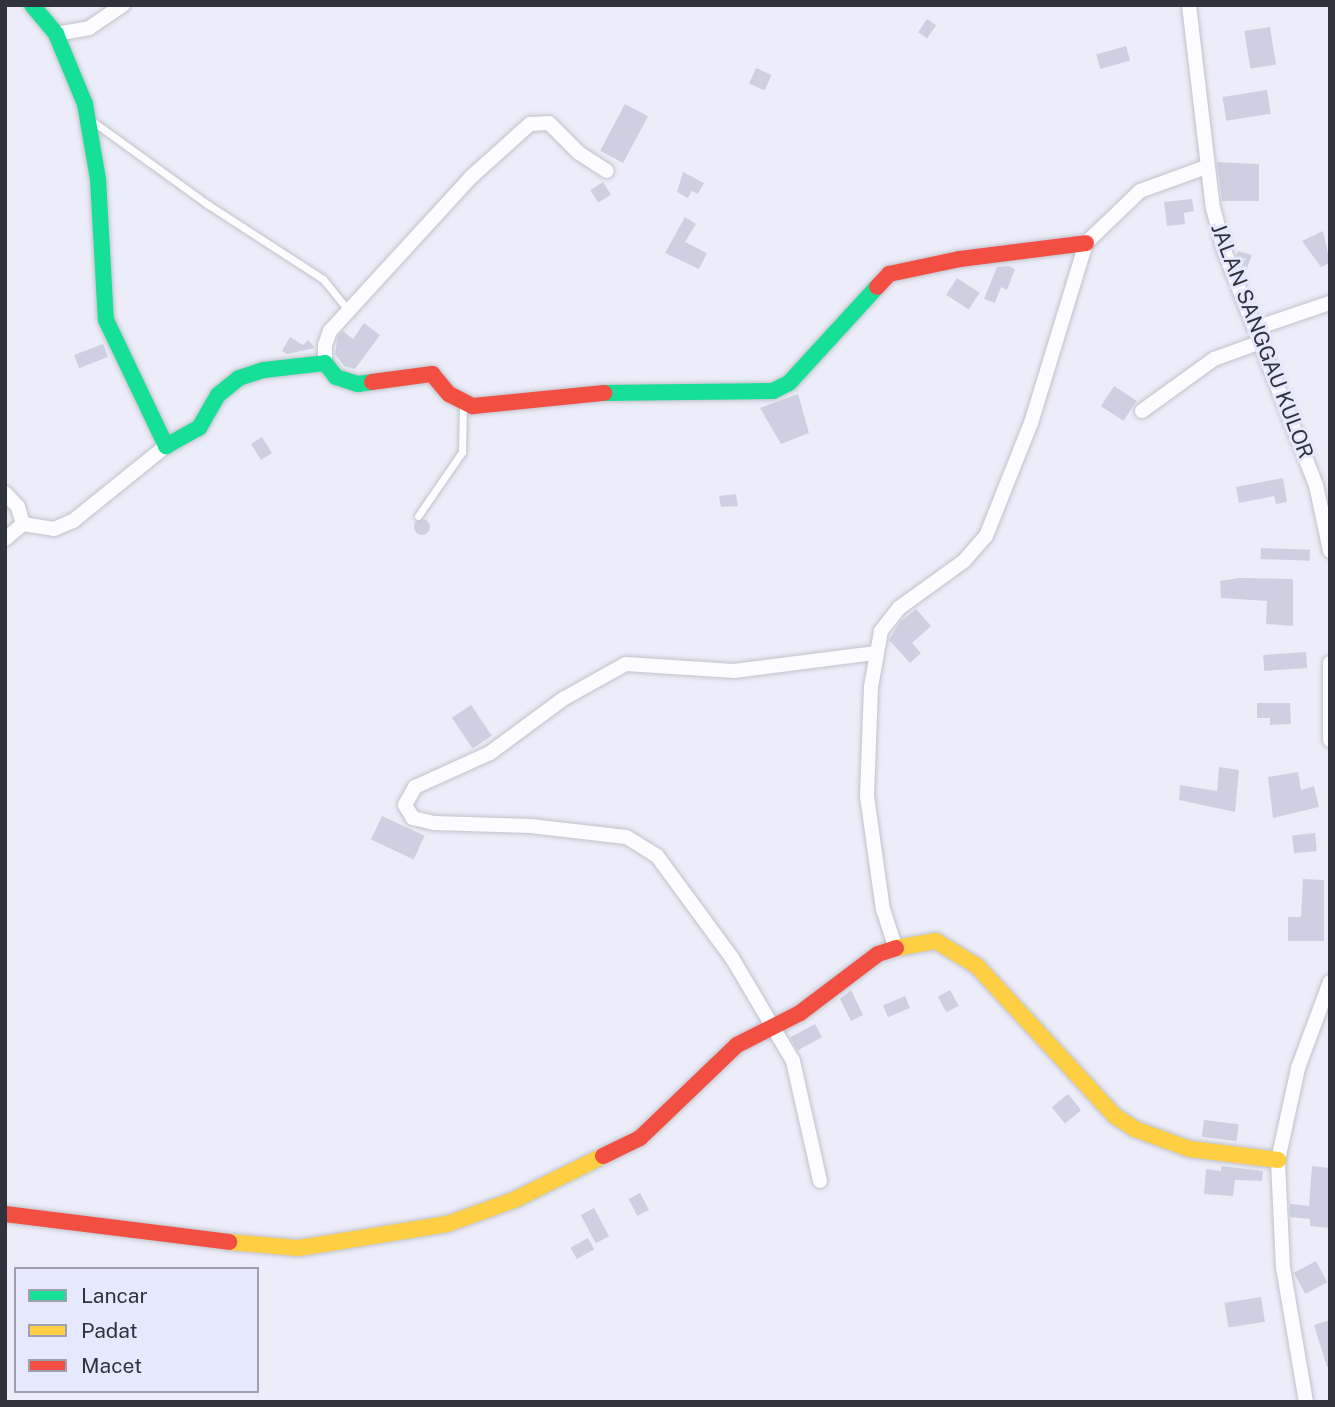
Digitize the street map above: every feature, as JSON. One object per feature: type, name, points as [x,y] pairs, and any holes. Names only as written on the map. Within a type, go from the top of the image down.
[{"type":"street","points":[[32,5],[56,34],[89,119],[98,179],[106,320],[166,446]]},
{"type":"street","points":[[56,34],[89,28],[124,5]]},
{"type":"street","name":"JALAN SANGGAU KULOR","points":[[1189,5],[1206,167],[1225,253],[1316,485],[1330,551]]},
{"type":"street","points":[[607,171],[579,153],[549,123],[530,124],[470,177],[348,310],[327,338],[326,363],[329,371],[348,383],[432,374],[463,404],[567,393],[773,391],[789,383],[889,274],[960,259],[1086,243]]},
{"type":"street","points":[[895,946],[870,840],[867,796],[874,653],[881,631],[899,608],[964,561],[986,536],[1035,411],[1086,243],[1140,191],[1206,167]]},
{"type":"street","points":[[1142,411],[1214,359],[1258,335],[1330,303]]},
{"type":"street","points":[[5,539],[23,524],[54,529],[73,522],[166,446],[199,428],[218,395],[239,378],[264,370],[326,363]]},
{"type":"street","points":[[5,493],[18,507],[23,524]]},
{"type":"street","points":[[820,1181],[801,1084],[776,1027],[694,902],[643,845],[626,837],[579,830],[435,823],[413,818],[405,804],[415,788],[490,753],[563,699],[626,664],[734,671],[874,653]]},
{"type":"street","points":[[1330,663],[1330,740]]},
{"type":"street","points":[[5,1214],[133,1233],[299,1248],[447,1224],[514,1200],[640,1138],[662,1122],[718,1059],[776,1027],[895,946],[936,941],[958,951],[1003,992],[1115,1116],[1135,1129],[1191,1149],[1278,1160]]},
{"type":"street","points":[[1306,1402],[1283,1268],[1278,1160],[1298,1068],[1330,982]]},
{"type":"lane","points":[[89,119],[207,204],[323,279],[348,310]]},
{"type":"lane","points":[[418,516],[462,452],[463,404]]},
{"type":"building","points":[[927,19],[936,25],[927,38],[918,32]]},
{"type":"building","points":[[1270,27],[1276,65],[1250,69],[1244,31]]},
{"type":"building","points":[[1126,46],[1130,60],[1100,69],[1096,55]]},
{"type":"building","points":[[756,68],[772,75],[765,90],[749,84]]},
{"type":"building","points":[[1267,90],[1271,114],[1226,121],[1223,97]]},
{"type":"building","points":[[625,104],[648,116],[623,163],[600,151]]},
{"type":"building","points":[[1217,162],[1259,164],[1259,201],[1222,201]]},
{"type":"building","points":[[683,172],[704,183],[698,194],[692,191],[688,198],[677,192]]},
{"type":"building","points":[[603,182],[611,195],[598,203],[590,190]]},
{"type":"building","points":[[1192,199],[1194,211],[1184,213],[1185,224],[1167,226],[1164,202]]},
{"type":"building","points":[[685,217],[696,224],[685,242],[707,253],[699,269],[665,253]]},
{"type":"building","points":[[1323,231],[1330,263],[1321,267],[1302,241]]},
{"type":"building","points":[[1238,251],[1252,255],[1246,271],[1236,256]]},
{"type":"building","points":[[1009,266],[1015,269],[1007,290],[1001,287],[995,303],[984,299],[997,267]]},
{"type":"building","points":[[957,278],[980,293],[969,309],[946,295]]},
{"type":"building","points":[[364,323],[380,335],[355,369],[344,366],[335,354],[338,336],[343,331],[353,339]]},
{"type":"building","points":[[290,337],[303,345],[308,340],[315,348],[287,354],[282,351]]},
{"type":"building","points":[[103,344],[108,357],[79,368],[74,355]]},
{"type":"building","points":[[1114,386],[1137,401],[1124,421],[1101,406]]},
{"type":"building","points":[[798,394],[809,433],[781,444],[760,408]]},
{"type":"building","points":[[262,437],[272,453],[261,460],[251,444]]},
{"type":"building","points":[[1283,478],[1287,502],[1276,504],[1274,496],[1239,503],[1236,487]]},
{"type":"building","points":[[736,494],[738,506],[721,507],[719,496]]},
{"type":"building","points":[[419,519],[425,519],[430,527],[428,533],[419,535],[414,530],[414,524]]},
{"type":"building","points":[[1261,548],[1310,550],[1310,561],[1261,559]]},
{"type":"building","points":[[1239,578],[1293,579],[1293,626],[1266,624],[1267,601],[1221,598],[1220,581]]},
{"type":"building","points":[[916,609],[931,626],[912,643],[921,653],[910,663],[889,640],[900,622]]},
{"type":"building","points":[[1306,652],[1307,668],[1264,671],[1263,655]]},
{"type":"building","points":[[1257,703],[1290,703],[1291,724],[1270,725],[1270,718],[1257,718]]},
{"type":"building","points":[[471,705],[492,736],[473,749],[452,718]]},
{"type":"building","points":[[1219,767],[1239,770],[1235,812],[1179,800],[1180,785],[1217,791]]},
{"type":"building","points":[[1298,772],[1301,790],[1314,786],[1319,807],[1273,818],[1268,777]]},
{"type":"building","points":[[382,816],[425,836],[414,859],[371,840]]},
{"type":"building","points":[[1315,833],[1317,851],[1294,853],[1292,835]]},
{"type":"building","points":[[1303,879],[1324,880],[1324,941],[1288,941],[1288,917],[1301,917]]},
{"type":"building","points":[[851,990],[863,1015],[851,1021],[840,999]]},
{"type":"building","points":[[950,990],[959,1006],[946,1013],[938,997]]},
{"type":"building","points":[[905,996],[910,1008],[888,1017],[883,1005]]},
{"type":"building","points":[[815,1024],[822,1037],[797,1050],[790,1037]]},
{"type":"building","points":[[1068,1094],[1081,1110],[1065,1124],[1052,1107]]},
{"type":"building","points":[[1204,1120],[1239,1124],[1237,1141],[1202,1137]]},
{"type":"building","points":[[1221,1166],[1263,1171],[1262,1181],[1235,1180],[1233,1196],[1204,1194],[1206,1169],[1221,1171]]},
{"type":"building","points":[[1312,1166],[1330,1168],[1330,1228],[1310,1226],[1310,1219],[1290,1217],[1290,1204],[1309,1206]]},
{"type":"building","points":[[640,1193],[649,1210],[637,1216],[629,1199]]},
{"type":"building","points":[[594,1208],[609,1236],[596,1243],[581,1215]]},
{"type":"building","points":[[588,1238],[594,1249],[577,1259],[571,1248]]},
{"type":"building","points":[[1316,1261],[1327,1282],[1305,1294],[1294,1273]]},
{"type":"building","points":[[1261,1297],[1265,1322],[1228,1327],[1224,1303]]},
{"type":"building","points":[[1330,1320],[1330,1367],[1327,1367],[1314,1325]]},
{"type":"traffic: fast","points":[[32,5],[56,34],[85,104],[98,179],[106,320],[166,446],[199,428],[218,395],[239,378],[264,370],[325,363],[336,377],[358,384],[372,382]]},
{"type":"traffic: fast","points":[[604,393],[773,391],[789,383],[877,287]]},
{"type":"traffic: slow","points":[[896,948],[936,941],[977,966],[1115,1116],[1135,1129],[1190,1149],[1278,1160]]},
{"type":"traffic: slow","points":[[229,1242],[299,1248],[447,1224],[514,1200],[603,1156]]},
{"type":"traffic: jam","points":[[877,287],[889,274],[960,259],[1086,243]]},
{"type":"traffic: jam","points":[[372,382],[432,374],[449,394],[473,406],[604,393]]},
{"type":"traffic: jam","points":[[603,1156],[640,1138],[737,1045],[800,1013],[878,954],[896,948]]},
{"type":"traffic: jam","points":[[5,1214],[229,1242]]}]
